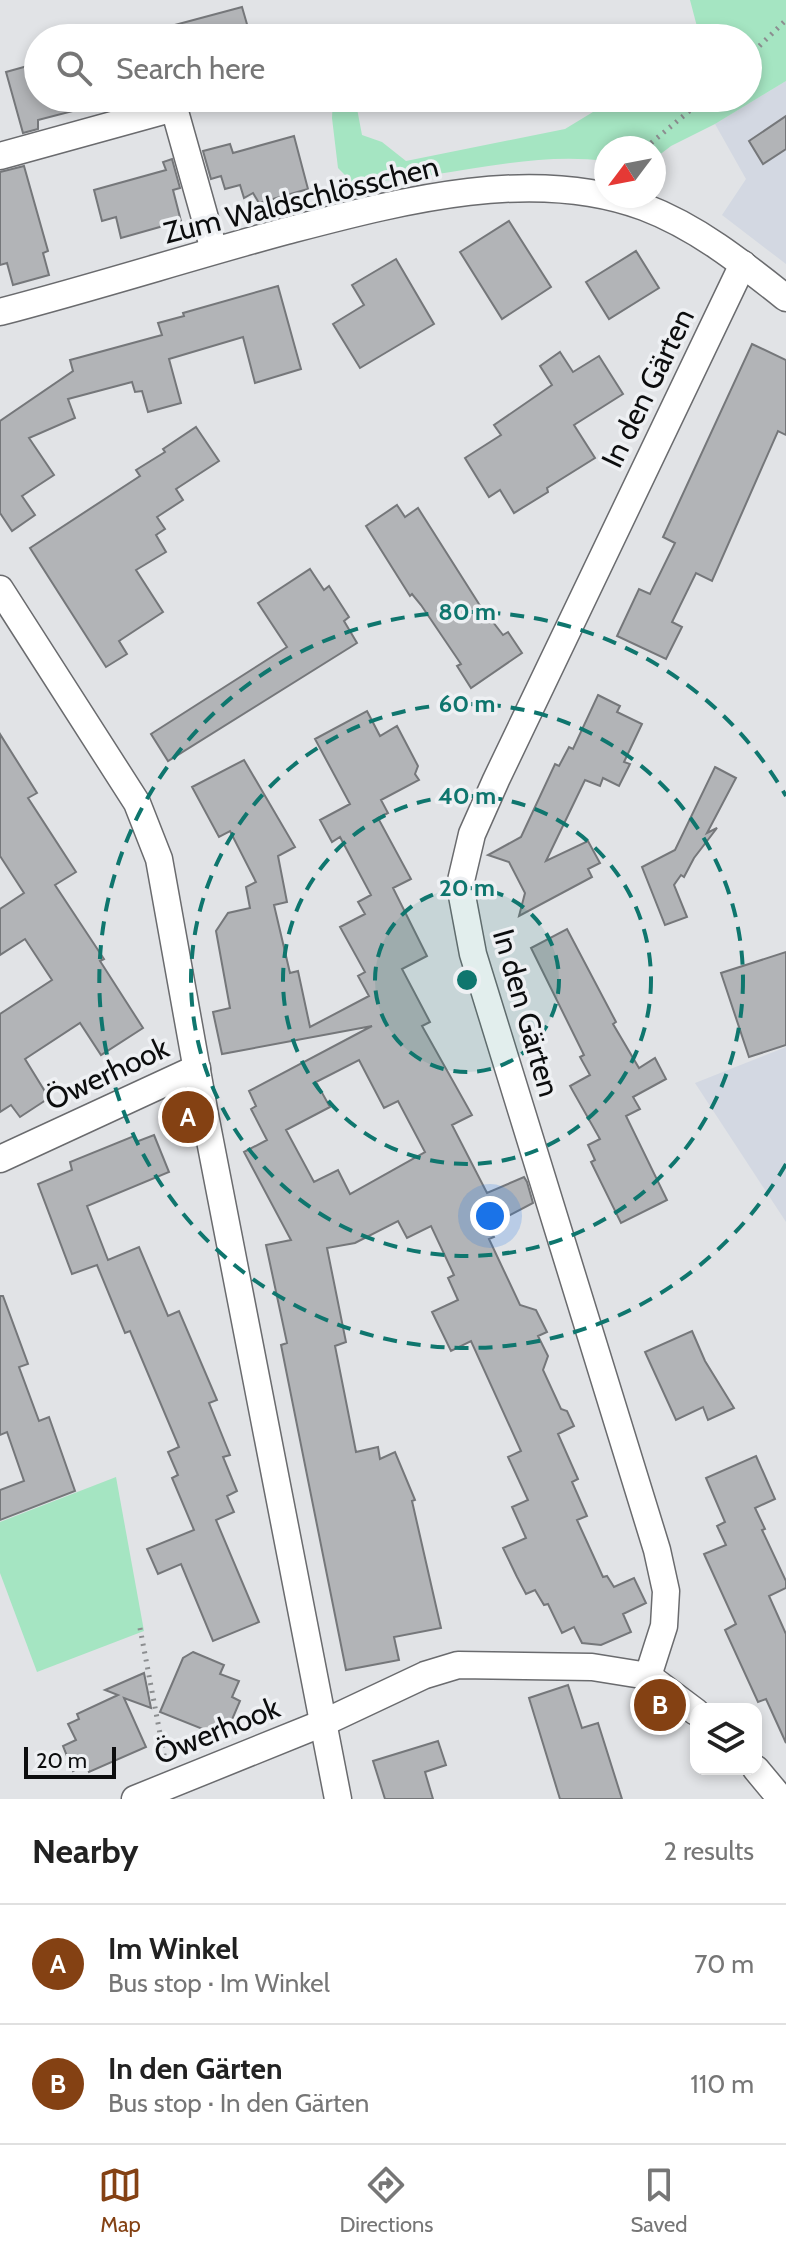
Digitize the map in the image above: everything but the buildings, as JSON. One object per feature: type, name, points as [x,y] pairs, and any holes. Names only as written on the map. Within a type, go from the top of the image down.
[{"type":"street","points":[[0,156],[160,112]]},
{"type":"street","points":[[175,112],[214,250]]},
{"type":"street","name":"Zum Waldschlösschen","points":[[0,312],[214,250],[428,198],[521,188],[589,192],[642,206],[685,225],[786,298]]},
{"type":"street","name":"In den Gärten","points":[[648,1676],[664,1626],[666,1591],[657,1550],[473,954],[460,885],[472,834],[496,780],[743,264]]},
{"type":"street","points":[[0,589],[137,803],[159,859],[338,1799]]},
{"type":"street","name":"Öwerhook","points":[[0,1159],[197,1068]]},
{"type":"street","points":[[323,1723],[425,1675],[458,1665],[592,1667],[648,1676],[690,1708]]},
{"type":"street","name":"Öwerhook","points":[[135,1799],[323,1723]]},
{"type":"street","points":[[761,1775],[781,1799]]},
{"type":"path","points":[[762,43],[786,20]]},
{"type":"path","points":[[659,136],[688,112]]},
{"type":"path","points":[[140,1628],[169,1785]]},
{"type":"shaded area","points":[[786,81],[786,264],[722,215],[746,179],[715,124],[735,112],[762,112],[762,96]]},
{"type":"shaded area","points":[[786,1047],[786,1222],[695,1083]]},
{"type":"green space","points":[[690,0],[786,0],[786,81],[762,96],[762,24],[696,24]]},
{"type":"green space","points":[[332,112],[358,112],[362,135],[382,142],[406,161],[565,129],[593,112],[735,112],[666,150],[666,136],[594,136],[594,160],[542,160],[384,181],[352,182],[338,168]]},
{"type":"green space","points":[[116,1477],[144,1631],[37,1672],[0,1573],[0,1522]]},
{"type":"place","name":"Im Winkel","points":[[188,1117]]},
{"type":"place","name":"In den Gärten","points":[[660,1705]]}]
